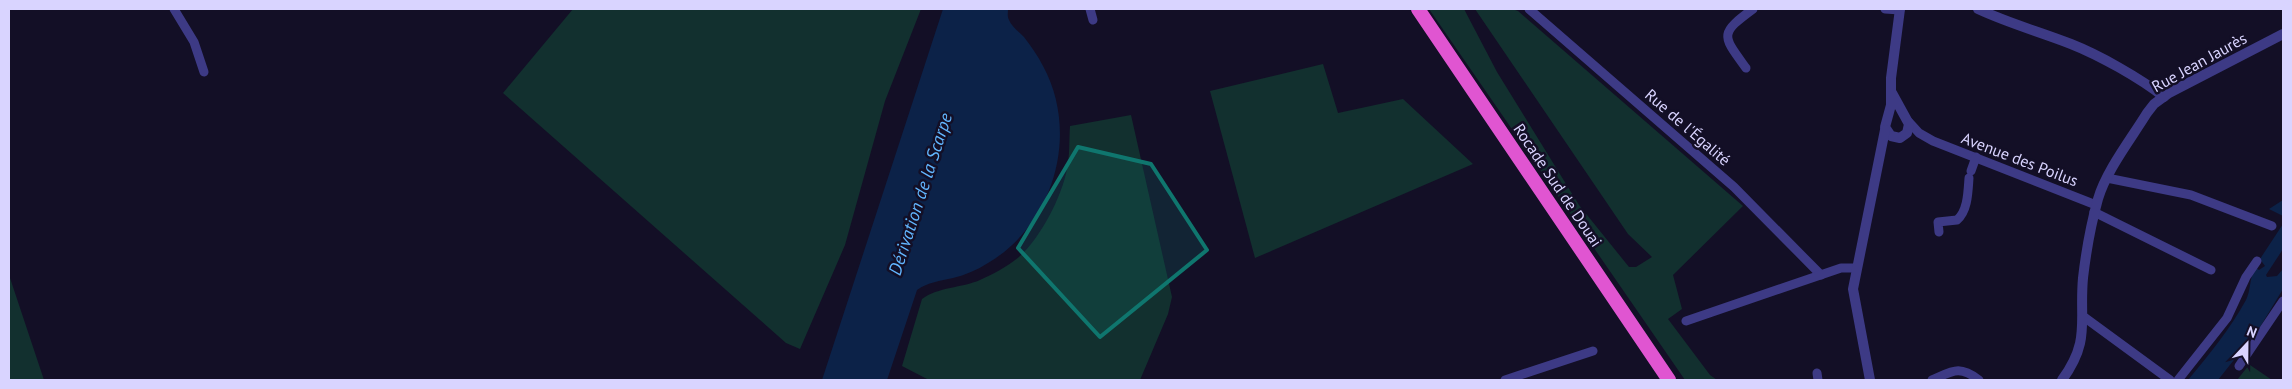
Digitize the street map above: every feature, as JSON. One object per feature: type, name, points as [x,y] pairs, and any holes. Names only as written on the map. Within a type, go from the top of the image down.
[{"type":"highway","name":"Rocade Sud de Douai","points":[[1410,9],[1660,380]]},
{"type":"highway","name":"Rocade Sud de Douai","points":[[1418,9],[1668,380]]},
{"type":"street","points":[[174,9],[194,42],[204,72]]},
{"type":"street","points":[[1090,9],[1093,20]]},
{"type":"street","name":"Rue de l'Égalité","points":[[1529,9],[1734,187],[1822,275]]},
{"type":"street","points":[[1746,68],[1730,45],[1727,36],[1732,24],[1753,9]]},
{"type":"street","points":[[1870,380],[1854,299],[1854,284],[1892,93],[1891,78],[1900,10],[1885,9]]},
{"type":"street","points":[[1978,9],[2008,22],[2076,46],[2148,85],[2164,97]]},
{"type":"street","name":"Rue Jean Jaurès","points":[[2062,380],[2078,353],[2083,334],[2083,278],[2095,209],[2107,178],[2147,113],[2164,97],[2283,34]]},
{"type":"street","points":[[1878,168],[1886,150],[1909,130],[1907,119],[1892,93]]},
{"type":"street","points":[[1888,117],[1896,114],[1907,119]]},
{"type":"street","name":"Avenue des Poilus","points":[[1907,119],[1919,132],[1933,140],[2095,209],[2211,270]]},
{"type":"street","points":[[1885,130],[1890,136],[1901,137]]},
{"type":"street","name":"Avenue des Poilus","points":[[1901,137],[1933,140]]},
{"type":"street","points":[[1939,232],[1938,222],[1957,220],[1962,216],[1967,198],[1970,174],[1976,158]]},
{"type":"street","points":[[2107,178],[2191,195],[2272,226]]},
{"type":"street","points":[[2178,380],[2227,318],[2246,277],[2257,261]]},
{"type":"street","points":[[1686,321],[1841,268],[1856,268]]},
{"type":"street","points":[[2239,366],[2283,301]]},
{"type":"street","points":[[2084,317],[2170,380]]},
{"type":"street","points":[[1505,380],[1593,351]]},
{"type":"street","points":[[1932,380],[1952,371],[1960,370],[1969,372],[1979,380]]},
{"type":"highlighted area","points":[[1078,147],[1151,164],[1207,250],[1100,337],[1018,248]]},
{"type":"green space","points":[[573,9],[921,9],[885,101],[845,245],[800,349],[786,343],[503,93]]},
{"type":"green space","points":[[1429,9],[1464,9],[1497,72],[1579,205],[1629,267],[1636,267],[1652,257],[1628,234],[1475,9],[1512,9],[1518,11],[1743,206],[1673,275],[1682,309],[1668,319],[1710,375],[1717,380],[1685,380]]},
{"type":"green space","points":[[1323,64],[1338,113],[1403,99],[1473,164],[1255,258],[1210,91]]},
{"type":"green space","points":[[1131,115],[1172,297],[1168,314],[1140,380],[929,380],[902,366],[922,299],[935,292],[973,283],[995,272],[1020,256],[1036,238],[1050,216],[1064,180],[1069,158],[1070,126]]},
{"type":"green space","points":[[9,275],[44,380],[9,380]]},
{"type":"green space","points":[[2250,365],[2272,380],[2237,380]]},
{"type":"water","name":"Dérivation de la Scarpe","points":[[943,9],[1008,9],[1010,23],[1024,37],[1037,55],[1054,92],[1059,120],[1059,148],[1054,175],[1044,201],[1030,225],[1011,246],[975,270],[957,277],[930,283],[917,290],[887,380],[822,380]]},
{"type":"water","points":[[2283,200],[2283,216],[2269,209]]},
{"type":"water","points":[[2283,224],[2283,249],[2266,275],[2267,277],[2277,276],[2283,269],[2283,289],[2260,327],[2218,380],[2188,380],[2219,342],[2240,311],[2248,296],[2255,267],[2259,270],[2265,266],[2260,259]]}]
